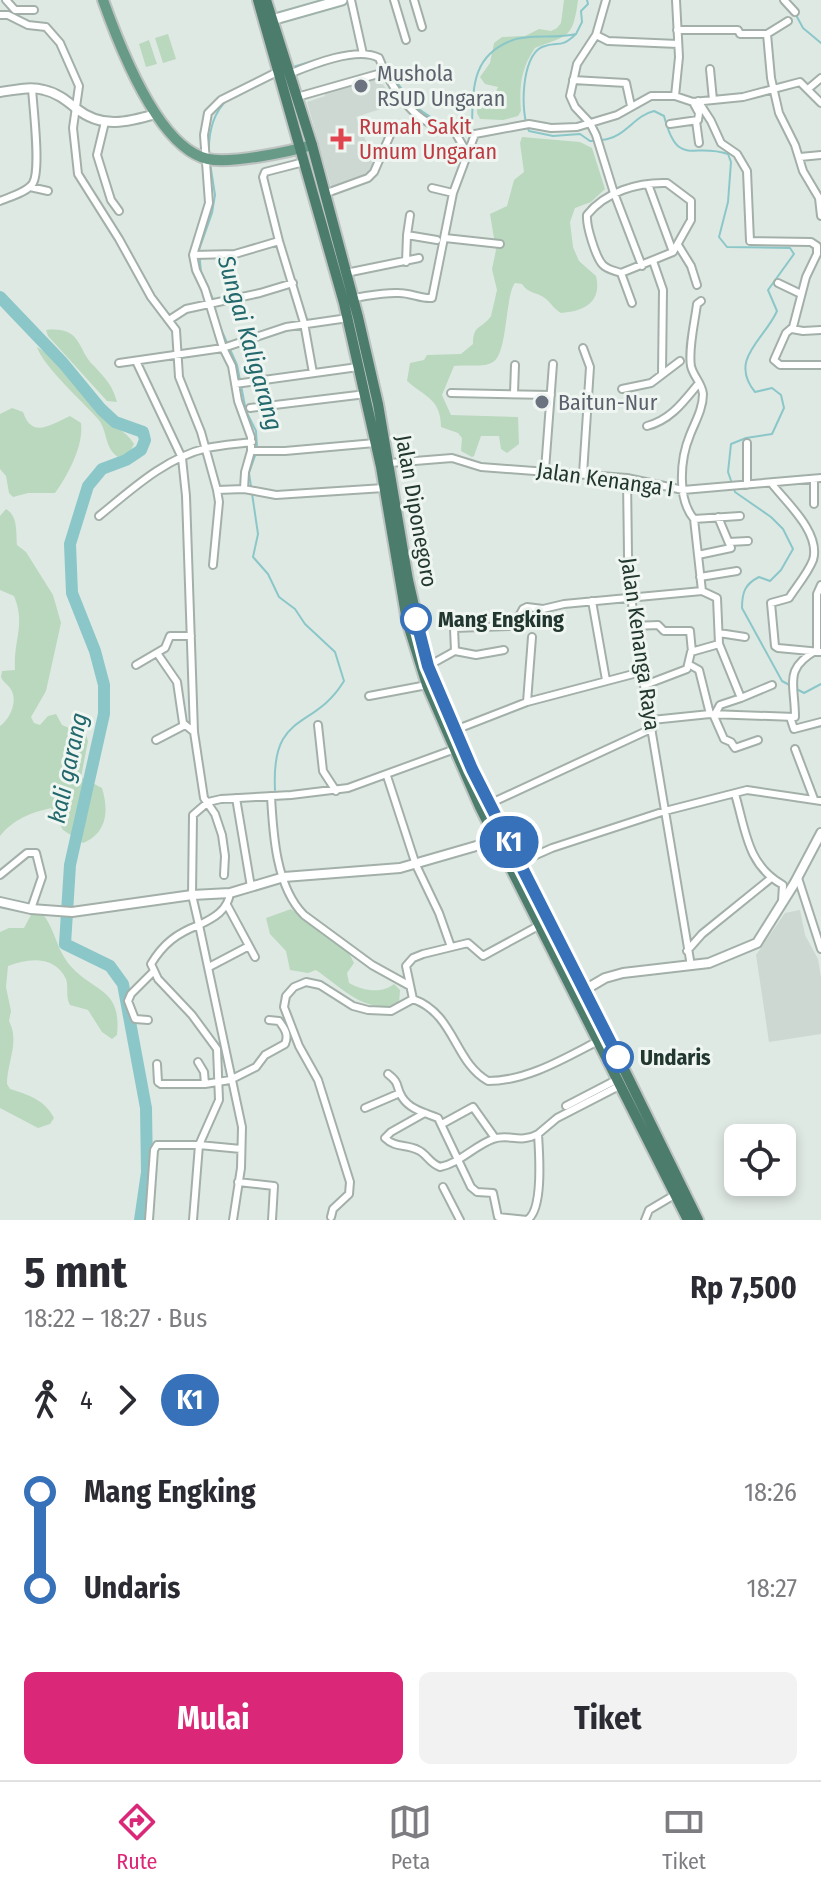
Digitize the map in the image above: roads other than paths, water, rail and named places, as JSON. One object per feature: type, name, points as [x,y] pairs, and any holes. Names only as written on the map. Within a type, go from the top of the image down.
[{"type":"highway","name":"Jalan Diponegoro","points":[[258,0],[268,21],[310,160],[359,367],[366,394],[373,405],[384,488],[392,508],[428,666],[506,860],[580,992],[679,1192],[698,1220]]},
{"type":"highway","name":"Jalan Diponegoro","points":[[266,0],[268,21]]},
{"type":"highway","name":"Jalan Diponegoro","points":[[283,70],[297,97],[306,146]]},
{"type":"highway","name":"Jalan Diponegoro","points":[[310,160],[324,194],[353,298],[373,405],[390,463],[392,508],[407,621],[427,685],[518,863],[540,917]]},
{"type":"highway","points":[[580,992],[619,1082],[679,1192],[688,1220]]},
{"type":"main road","points":[[103,0],[164,129],[182,147],[211,159],[306,146]]},
{"type":"main road","points":[[268,21],[342,0]]},
{"type":"street","points":[[6,0],[15,10],[34,10]]},
{"type":"street","points":[[351,0],[363,54]]},
{"type":"street","points":[[394,0],[406,40]]},
{"type":"street","points":[[414,0],[422,27]]},
{"type":"street","points":[[606,0],[596,35],[580,58],[573,80],[572,101],[596,135],[642,266]]},
{"type":"street","points":[[675,96],[678,44],[676,0]]},
{"type":"street","points":[[784,0],[795,12]]},
{"type":"street","points":[[0,15],[13,17],[28,25],[46,27],[54,34],[77,78],[80,93],[73,128],[78,174],[177,335],[179,377],[197,419],[219,502],[213,565]]},
{"type":"street","points":[[677,30],[738,30],[740,34],[767,34],[788,21]]},
{"type":"street","points":[[767,34],[773,91],[783,122],[802,157],[803,171],[819,198],[821,216]]},
{"type":"street","points":[[596,35],[608,41],[678,44]]},
{"type":"street","points":[[247,489],[255,451],[227,346],[196,270],[195,255],[209,203],[211,159],[205,126],[211,108],[221,100],[283,70],[363,54],[379,58],[385,72],[415,115],[428,124],[455,132],[467,153]]},
{"type":"street","points":[[710,69],[713,100]]},
{"type":"street","points":[[297,97],[385,72]]},
{"type":"street","points":[[808,89],[821,78]]},
{"type":"street","points":[[573,80],[626,83],[631,106]]},
{"type":"street","points":[[353,298],[395,292],[432,298],[441,239],[453,193],[475,134],[526,124],[569,128],[617,115],[655,95],[695,101],[713,100],[773,91],[797,82],[821,103]]},
{"type":"street","points":[[0,92],[32,88],[55,93],[77,109],[105,122],[127,122],[156,114]]},
{"type":"street","points":[[0,201],[30,187],[34,181],[36,159],[32,88]]},
{"type":"street","points":[[670,124],[699,120],[695,101]]},
{"type":"street","points":[[695,101],[711,121],[721,143],[737,154],[747,171],[750,241],[811,242],[817,246],[792,329],[786,333],[774,356],[777,364],[821,365]]},
{"type":"street","points":[[696,121],[699,143]]},
{"type":"street","points":[[105,122],[97,155],[111,200],[119,211]]},
{"type":"street","points":[[324,194],[368,178],[374,172],[391,133]]},
{"type":"street","points":[[802,157],[821,155]]},
{"type":"street","points":[[310,160],[264,174],[279,241],[304,323],[313,373]]},
{"type":"street","points":[[667,183],[691,201],[691,220],[676,249],[621,273],[603,265],[586,220],[590,211],[614,193],[648,184],[667,183]]},
{"type":"street","points":[[648,184],[676,249],[691,266],[697,285]]},
{"type":"street","points":[[30,187],[48,191]]},
{"type":"street","points":[[432,188],[453,193]]},
{"type":"street","points":[[406,262],[410,215]]},
{"type":"street","points":[[407,235],[500,244]]},
{"type":"street","points":[[195,255],[235,254],[279,241]]},
{"type":"street","points":[[346,273],[419,258]]},
{"type":"street","points":[[653,261],[663,290],[662,373]]},
{"type":"street","points":[[621,273],[632,303]]},
{"type":"street","points":[[169,320],[186,309],[293,283]]},
{"type":"street","points":[[778,283],[801,294]]},
{"type":"street","points":[[701,301],[697,304],[691,358],[692,371],[702,388],[702,404],[685,450],[683,490],[687,509],[694,519],[702,591]]},
{"type":"street","points":[[119,363],[227,346],[304,323],[348,318]]},
{"type":"street","points":[[792,329],[821,330]]},
{"type":"street","points":[[583,348],[590,367],[583,474]]},
{"type":"street","points":[[136,361],[182,458],[194,732],[200,784],[222,835],[224,875]]},
{"type":"street","points":[[622,389],[646,385],[680,361]]},
{"type":"street","points":[[545,470],[553,364]]},
{"type":"street","points":[[514,393],[515,365]]},
{"type":"street","points":[[238,384],[359,367]]},
{"type":"street","points":[[647,426],[660,423],[674,413],[699,383]]},
{"type":"street","points":[[451,393],[551,395]]},
{"type":"street","points":[[250,408],[366,394]]},
{"type":"street","points":[[99,516],[149,476],[182,458],[205,449],[252,442]]},
{"type":"street","points":[[255,451],[376,443]]},
{"type":"street","points":[[743,485],[747,443]]},
{"type":"street","name":"Jalan Kenanga I","points":[[390,463],[452,458],[481,467],[627,478],[683,490],[819,478]]},
{"type":"street","name":"Jalan Kenanga Raya","points":[[627,478],[630,598],[691,966]]},
{"type":"street","points":[[814,504],[819,478]]},
{"type":"street","points":[[772,484],[807,528],[814,548],[812,562],[789,598],[771,603],[775,646],[819,651]]},
{"type":"street","points":[[217,490],[247,489],[276,495],[384,488]]},
{"type":"street","points":[[694,519],[740,516]]},
{"type":"street","points":[[698,555],[730,549],[718,517]]},
{"type":"street","points":[[729,542],[748,541]]},
{"type":"street","points":[[700,577],[737,571]]},
{"type":"street","points":[[819,651],[817,594],[821,585]]},
{"type":"street","points":[[455,651],[452,631],[455,627],[509,626],[527,607],[543,609],[592,601],[702,591],[717,598],[719,644],[741,698]]},
{"type":"street","points":[[592,601],[606,680]]},
{"type":"street","points":[[634,626],[659,625],[664,631],[690,631],[692,652],[687,669],[645,685]]},
{"type":"street","points":[[719,633],[745,637]]},
{"type":"street","points":[[136,665],[165,648],[170,636],[191,636]]},
{"type":"street","points":[[527,702],[532,637]]},
{"type":"street","points":[[692,652],[719,644]]},
{"type":"street","points":[[428,666],[455,651],[476,655],[504,650]]},
{"type":"street","points":[[489,804],[652,724],[713,714],[795,716],[793,672],[804,657],[819,651]]},
{"type":"street","points":[[157,653],[177,682],[185,725],[194,732]]},
{"type":"street","points":[[690,665],[699,670],[724,739],[735,748],[758,740]]},
{"type":"street","points":[[455,730],[527,702],[641,672]]},
{"type":"street","points":[[369,696],[427,685]]},
{"type":"street","points":[[713,714],[720,705],[772,685]]},
{"type":"street","points":[[790,717],[794,729],[821,722]]},
{"type":"street","points":[[156,740],[185,725]]},
{"type":"street","points":[[318,725],[323,771],[336,791]]},
{"type":"street","points":[[233,1220],[242,1127],[192,895],[193,815],[208,802],[336,791],[387,776],[458,747]]},
{"type":"street","points":[[795,749],[818,800]]},
{"type":"street","points":[[387,776],[416,865],[451,947]]},
{"type":"street","points":[[518,863],[552,848],[665,811],[752,790],[818,800]]},
{"type":"street","points":[[735,794],[753,853],[770,879],[783,885],[784,903]]},
{"type":"street","points":[[271,796],[272,835],[288,895],[304,915],[372,965],[410,986]]},
{"type":"street","points":[[236,798],[251,887]]},
{"type":"street","points":[[580,992],[605,978],[633,971],[709,963],[757,943],[784,903],[821,833]]},
{"type":"street","points":[[0,902],[72,912],[192,895],[230,893],[284,877],[416,865],[497,840]]},
{"type":"street","points":[[0,875],[27,853],[36,853],[42,877],[32,907]]},
{"type":"street","points":[[687,951],[702,934],[770,879]]},
{"type":"street","points":[[796,881],[821,949]]},
{"type":"street","points":[[193,1220],[199,1145],[214,1107],[218,1105],[219,1083],[214,1043],[153,972],[151,964],[158,951],[178,934],[212,919],[227,905],[230,893]]},
{"type":"street","points":[[227,905],[255,957]]},
{"type":"street","points":[[413,999],[406,966],[410,961],[423,954],[470,943],[483,956],[540,917]]},
{"type":"street","points":[[209,967],[249,946]]},
{"type":"street","points":[[148,1020],[135,1019],[128,998],[153,972]]},
{"type":"street","points":[[331,1217],[333,1209],[349,1194],[350,1182],[321,1086],[299,1046],[284,1007],[286,996],[294,987],[306,982],[320,985],[353,1006],[368,1010],[391,1011],[413,999],[421,1002],[444,1023],[465,1061],[488,1081],[535,1071],[599,1041]]},
{"type":"street","points":[[157,1064],[159,1083],[205,1084],[230,1080],[256,1067],[265,1055],[285,1044],[287,1035],[284,1028],[279,1021],[269,1020]]},
{"type":"street","points":[[198,1062],[204,1072],[205,1084]]},
{"type":"street","points":[[388,1074],[398,1083],[400,1093],[423,1114],[438,1118],[474,1190],[493,1193],[498,1217],[527,1220],[535,1212],[538,1134]]},
{"type":"street","points":[[566,1106],[619,1082]]},
{"type":"street","points":[[423,1114],[386,1135],[386,1139],[395,1146],[415,1149],[437,1166],[445,1166],[495,1138],[522,1140],[538,1134],[553,1121],[619,1082]]},
{"type":"street","points":[[365,1108],[400,1093]]},
{"type":"street","points":[[442,1124],[473,1107],[495,1138]]},
{"type":"street","points":[[149,1220],[154,1147],[161,1144],[241,1149]]},
{"type":"street","points":[[238,1182],[274,1186],[272,1220]]},
{"type":"street","points":[[443,1187],[460,1220]]},
{"type":"street","points":[[645,1220],[649,1210],[679,1192]]},
{"type":"waterway","name":"Sungai Kaligarang","points":[[386,66],[420,110],[442,122],[472,124],[475,85],[482,63],[489,54],[520,38],[576,34],[587,0]]},
{"type":"waterway","points":[[796,15],[803,28],[821,43]]},
{"type":"waterway","points":[[576,34],[562,43],[542,47],[535,52],[526,73],[524,112],[529,131],[553,136],[580,134],[595,141]]},
{"type":"waterway","name":"Sungai Kaligarang","points":[[293,67],[333,55]]},
{"type":"waterway","name":"Sungai Kaligarang","points":[[209,157],[212,126],[217,112],[227,100]]},
{"type":"waterway","points":[[601,140],[617,135],[640,117],[654,111],[664,116],[669,132],[681,148],[728,154],[731,162],[728,202],[719,237],[727,247],[790,248],[794,254],[768,290],[777,311],[751,350],[745,369],[755,392],[772,388],[781,395],[784,408],[772,434],[731,444],[728,472],[735,492],[771,517],[783,529],[793,549],[781,570],[770,581],[759,577],[747,586],[742,608],[782,681],[804,693],[821,684]]},
{"type":"waterway","name":"Sungai Kaligarang","points":[[210,163],[215,195],[199,250],[201,272],[213,299]]},
{"type":"waterway","name":"kali garang","points":[[0,297],[63,363],[101,409],[115,422],[143,432],[145,440],[141,450],[126,460],[102,469],[88,486],[70,544],[72,593],[95,651],[104,685],[104,714],[70,865],[65,944],[110,966],[123,984],[146,1108],[147,1172],[140,1220]]},
{"type":"waterway","name":"Sungai Kaligarang","points":[[214,305],[237,365],[246,411],[256,431],[257,447]]},
{"type":"waterway","name":"Sungai Kaligarang","points":[[256,453],[249,473],[258,534],[253,557],[268,574],[279,597],[295,609],[305,624],[335,652],[344,681],[320,708],[287,733],[276,764],[275,790]]},
{"type":"place","name":"Mushola RSUD Ungaran","points":[[361,86]]},
{"type":"place","name":"Rumah Sakit Umum Ungaran","points":[[341,139]]},
{"type":"place","name":"Baitun-Nur","points":[[542,402]]},
{"type":"place","name":"Mang Engking","points":[[416,619]]},
{"type":"place","name":"Undaris","points":[[618,1057]]}]
